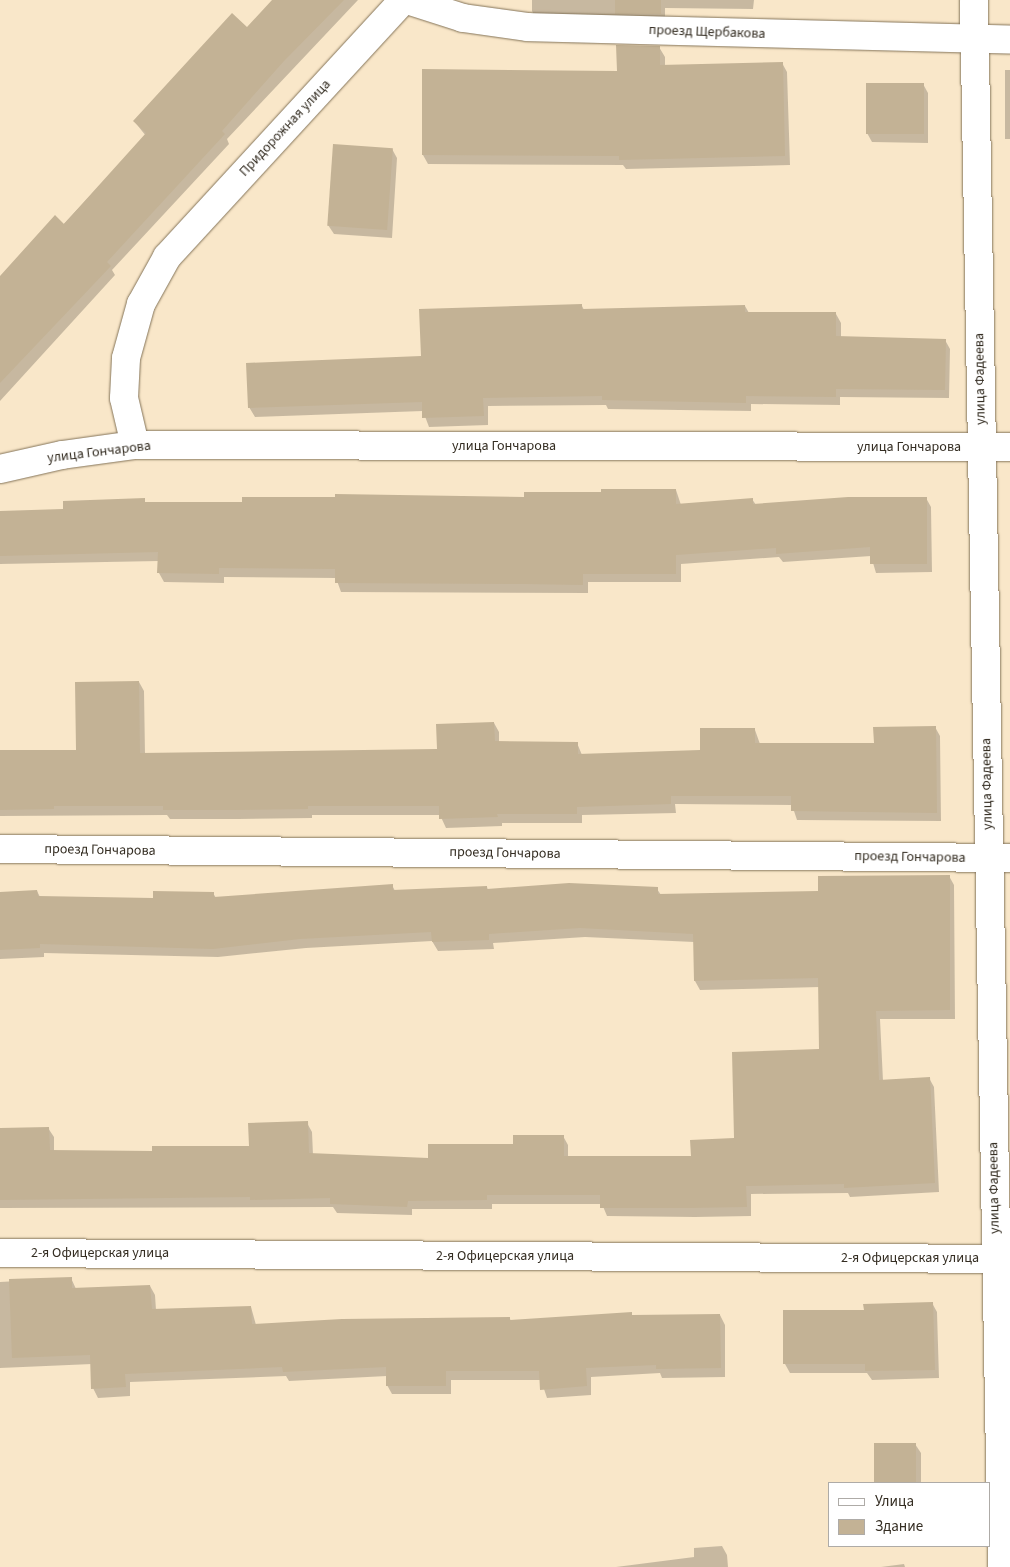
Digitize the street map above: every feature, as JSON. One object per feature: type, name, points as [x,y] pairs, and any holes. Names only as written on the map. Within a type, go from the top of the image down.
[{"type":"street","name":"Придорожная улица","points":[[134,445],[124,398],[126,358],[141,304],[167,257],[403,0]]},
{"type":"street","name":"проезд Щербакова","points":[[407,0],[463,18],[528,27],[1010,40]]},
{"type":"street","name":"улица Фадеева","points":[[974,0],[982,447],[999,858],[1002,1567]]},
{"type":"street","name":"улица Гончарова","points":[[0,469],[62,455],[134,445],[1010,447]]},
{"type":"street","name":"проезд Гончарова","points":[[0,849],[999,858]]},
{"type":"street","name":"2-я Офицерская улица","points":[[0,1253],[1002,1259]]},
{"type":"building","points":[[272,0],[344,0],[284,61],[222,131],[225,134],[107,262],[111,266],[0,383],[0,276],[55,215],[64,224],[146,133],[133,121],[232,13],[247,27]]},
{"type":"building","points":[[615,0],[661,0],[661,14],[615,14]]},
{"type":"building","points":[[616,45],[660,46],[660,65],[783,62],[785,156],[619,160],[619,156],[422,155],[422,69],[617,71]]},
{"type":"building","points":[[866,83],[924,83],[924,134],[866,134]]},
{"type":"building","points":[[333,144],[393,148],[387,230],[327,226]]},
{"type":"building","points":[[582,304],[582,309],[745,305],[745,312],[836,312],[836,336],[946,339],[945,390],[836,389],[836,397],[746,396],[746,403],[602,400],[602,396],[483,398],[484,416],[422,418],[422,402],[248,408],[246,363],[421,356],[419,309]]},
{"type":"building","points":[[601,489],[676,489],[676,504],[753,498],[753,504],[848,497],[927,497],[927,564],[870,564],[870,547],[776,554],[776,548],[676,555],[676,574],[583,574],[583,585],[335,583],[335,569],[219,568],[219,574],[157,573],[158,552],[0,556],[0,511],[63,509],[63,501],[145,498],[145,502],[242,502],[242,497],[335,497],[335,494],[524,497],[524,492],[601,492]]},
{"type":"building","points":[[139,681],[140,753],[437,749],[436,724],[494,722],[495,741],[578,742],[578,754],[700,750],[700,728],[755,728],[755,743],[874,743],[873,727],[936,726],[937,813],[791,811],[791,796],[671,796],[671,804],[577,807],[577,814],[497,814],[498,817],[439,819],[439,806],[308,806],[308,809],[163,810],[163,806],[54,806],[54,809],[0,810],[0,750],[76,750],[75,682]]},
{"type":"building","points":[[950,875],[950,1010],[876,1011],[879,1080],[930,1077],[935,1183],[844,1188],[844,1184],[746,1186],[747,1207],[600,1208],[600,1195],[487,1195],[487,1200],[408,1201],[407,1207],[330,1204],[330,1198],[250,1200],[250,1197],[0,1200],[0,1128],[49,1127],[50,1150],[152,1151],[152,1146],[249,1146],[248,1123],[308,1121],[309,1153],[428,1158],[428,1144],[513,1144],[513,1135],[564,1135],[564,1156],[691,1156],[690,1140],[734,1138],[732,1052],[819,1049],[818,978],[694,981],[693,934],[580,928],[489,934],[489,940],[432,942],[431,932],[300,939],[213,949],[40,944],[40,948],[0,950],[0,892],[37,890],[38,896],[153,898],[153,891],[214,892],[214,897],[393,884],[393,890],[487,886],[487,889],[569,883],[658,887],[658,894],[818,891],[818,876]]},
{"type":"building","points":[[72,1277],[72,1288],[150,1285],[152,1309],[251,1306],[252,1324],[342,1319],[510,1317],[510,1320],[632,1312],[632,1315],[720,1314],[721,1368],[656,1369],[656,1365],[586,1368],[587,1386],[540,1390],[539,1371],[446,1371],[446,1386],[386,1386],[386,1367],[283,1372],[282,1367],[125,1374],[126,1387],[91,1389],[90,1355],[12,1358],[9,1279]]},
{"type":"building","points":[[933,1302],[935,1370],[865,1371],[865,1364],[783,1364],[783,1310],[864,1310],[863,1304]]},
{"type":"building","points":[[874,1443],[916,1443],[916,1482],[874,1482]]}]
